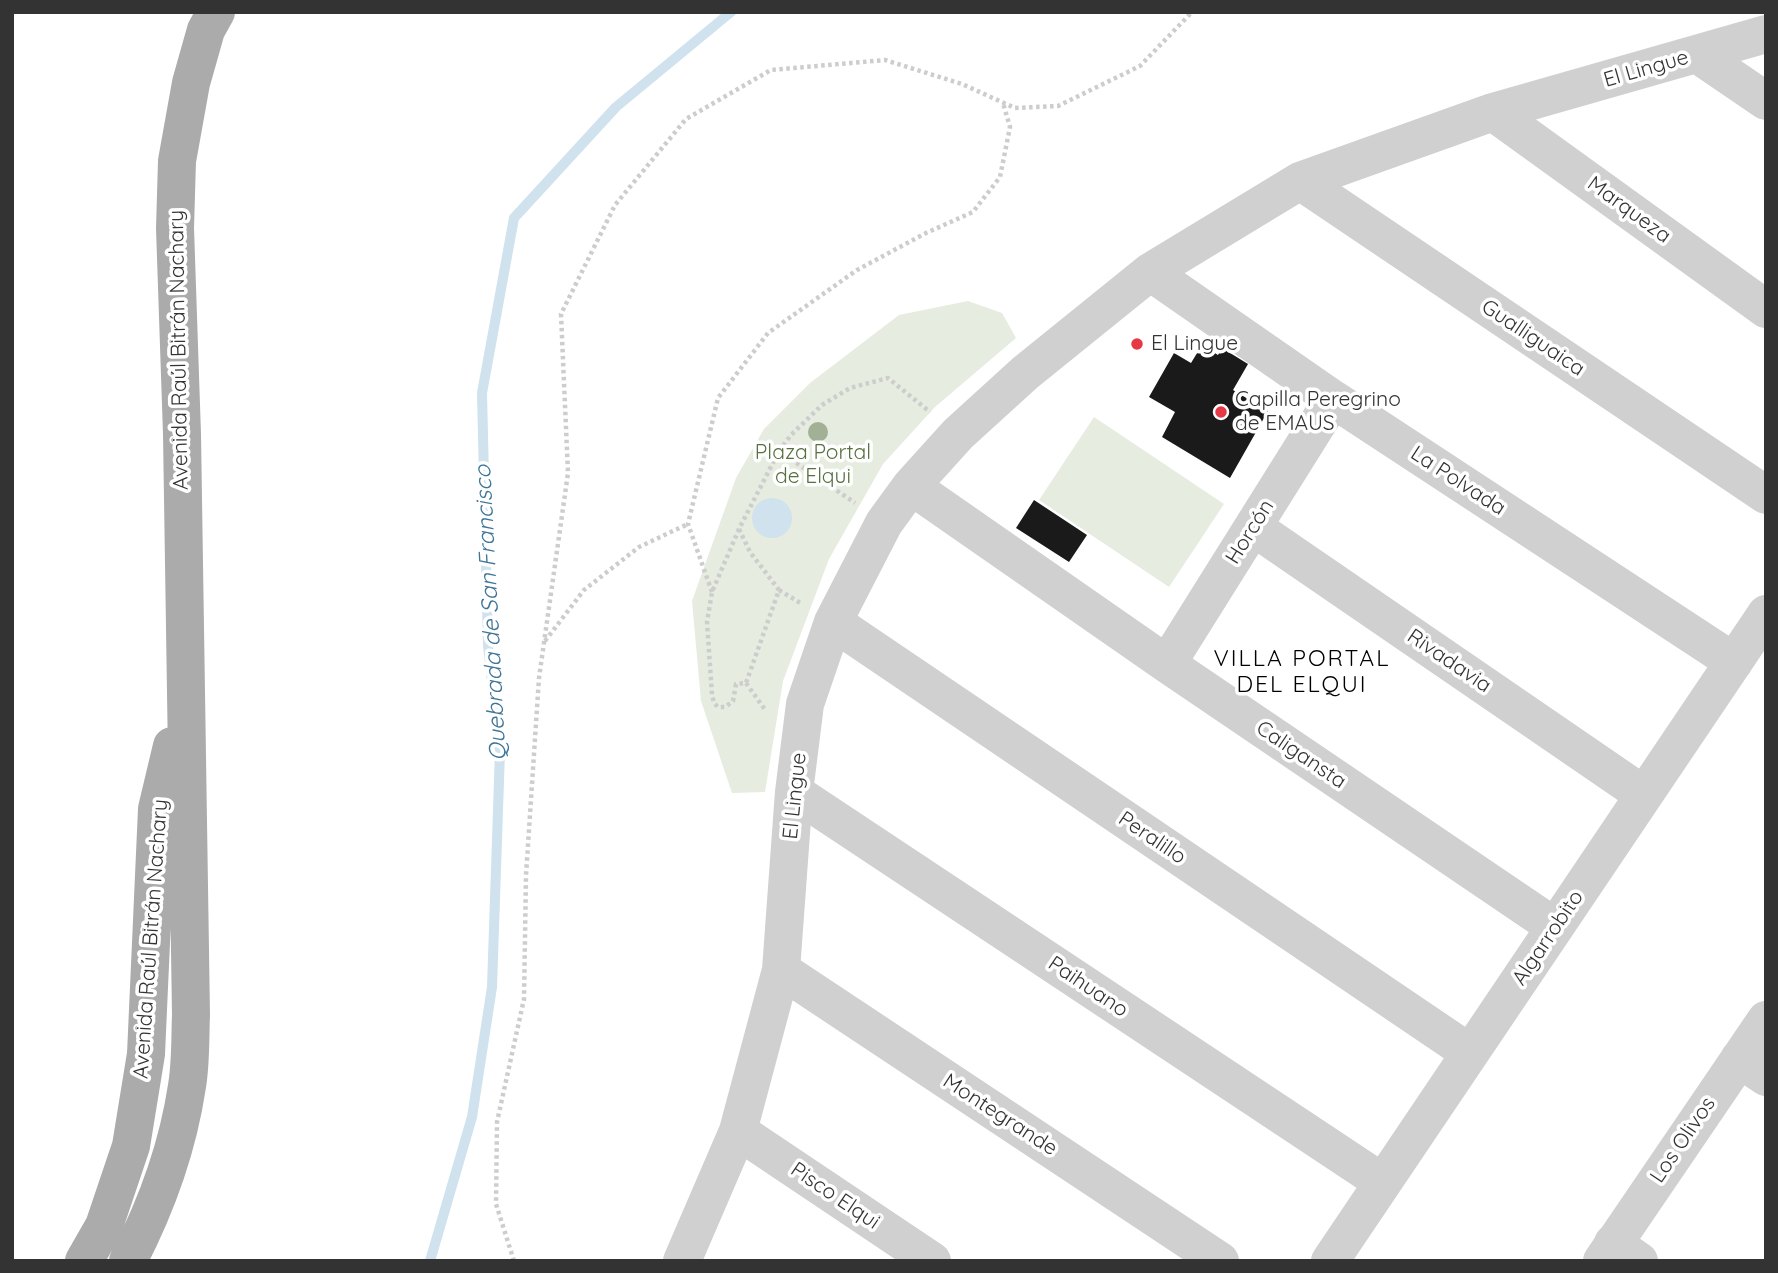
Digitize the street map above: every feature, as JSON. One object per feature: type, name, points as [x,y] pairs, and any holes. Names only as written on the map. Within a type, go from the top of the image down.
[{"type":"main road","name":"Avenida Raúl Bitrán Nachary","points":[[128,1261],[165,1171],[179,1128],[188,1083],[191,1002],[182,434],[175,228],[177,161],[191,83],[206,30],[216,12]]},
{"type":"main road","name":"Avenida Raúl Bitrán Nachary","points":[[84,1261],[104,1226],[131,1146],[146,1054],[157,809],[185,693]]},
{"type":"street","name":"El Lingue","points":[[682,1261],[738,1131],[781,970],[794,792],[805,704],[833,622],[884,523],[911,486],[958,434],[1025,373],[1150,272],[1300,181],[1493,112],[1766,34]]},
{"type":"street","points":[[1697,54],[1766,101]]},
{"type":"street","name":"Marqueza","points":[[1493,112],[1766,309]]},
{"type":"street","name":"Gualliguaica","points":[[1300,181],[1766,495]]},
{"type":"street","name":"La Polvada","points":[[1150,272],[1333,399],[1734,662]]},
{"type":"street","name":"Horcón","points":[[1167,664],[1333,399]]},
{"type":"street","name":"Caligansta","points":[[911,486],[1167,664],[1555,927]]},
{"type":"street","name":"Rivadavia","points":[[1253,527],[1644,795]]},
{"type":"street","name":"Algarrobito","points":[[1329,1261],[1766,614]]},
{"type":"street","name":"Peralillo","points":[[833,622],[1470,1053]]},
{"type":"street","name":"Paihuano","points":[[794,792],[1382,1182]]},
{"type":"street","name":"Montegrande","points":[[781,970],[1220,1261]]},
{"type":"street","name":"Los Olivos","points":[[1618,1255],[1752,1068],[1766,1020]]},
{"type":"street","name":"Pisco Elqui","points":[[738,1131],[932,1261]]},
{"type":"path","points":[[514,1261],[496,1204],[497,1122],[524,999],[526,875],[539,678],[568,473],[561,314],[615,205],[686,119],[771,70],[885,60],[962,84],[1015,108],[1058,106],[1140,66],[1192,12]]},
{"type":"path","points":[[712,592],[688,524],[718,398],[768,333],[857,270],[926,233],[973,212],[1000,177],[1010,127],[1003,103]]},
{"type":"path","points":[[738,528],[750,552],[779,590],[746,683],[736,684],[733,701],[725,707],[718,707],[714,704],[712,695],[707,622],[712,592],[738,528],[779,451],[791,435],[822,405],[850,388],[888,378],[958,434]]},
{"type":"path","points":[[779,451],[884,523]]},
{"type":"path","points":[[544,643],[584,590],[639,547],[688,524]]},
{"type":"green space","name":"Plaza Portal de Elqui","points":[[968,301],[1002,313],[1016,338],[935,407],[883,464],[829,559],[783,681],[765,792],[732,793],[701,701],[692,601],[736,478],[764,429],[810,383],[899,315]]},
{"type":"green space","points":[[1094,417],[1224,504],[1169,587],[1039,500]]},
{"type":"water","points":[[772,498],[780,499],[786,504],[791,510],[791,526],[786,532],[780,537],[772,538],[764,537],[758,532],[753,526],[752,518],[753,510],[758,504],[764,499]]},
{"type":"building","name":"Capilla Peregrino de EMAUS","points":[[1202,345],[1218,355],[1222,348],[1248,364],[1233,390],[1268,411],[1230,478],[1162,437],[1175,412],[1149,397],[1174,353],[1191,363]]},
{"type":"building","points":[[1034,500],[1087,535],[1069,562],[1016,528]]},
{"type":"waterway","name":"Quebrada de San Francisco","points":[[430,1261],[472,1117],[492,987],[500,751],[488,646],[482,393],[514,218],[616,107],[731,12]]},
{"type":"place","name":"El Lingue","points":[[1137,344]]},
{"type":"place","name":"Capilla Peregrino de EMAUS","points":[[1221,412]]},
{"type":"district","name":"VILLA PORTAL DEL ELQUI","points":[[1302,672]]}]
